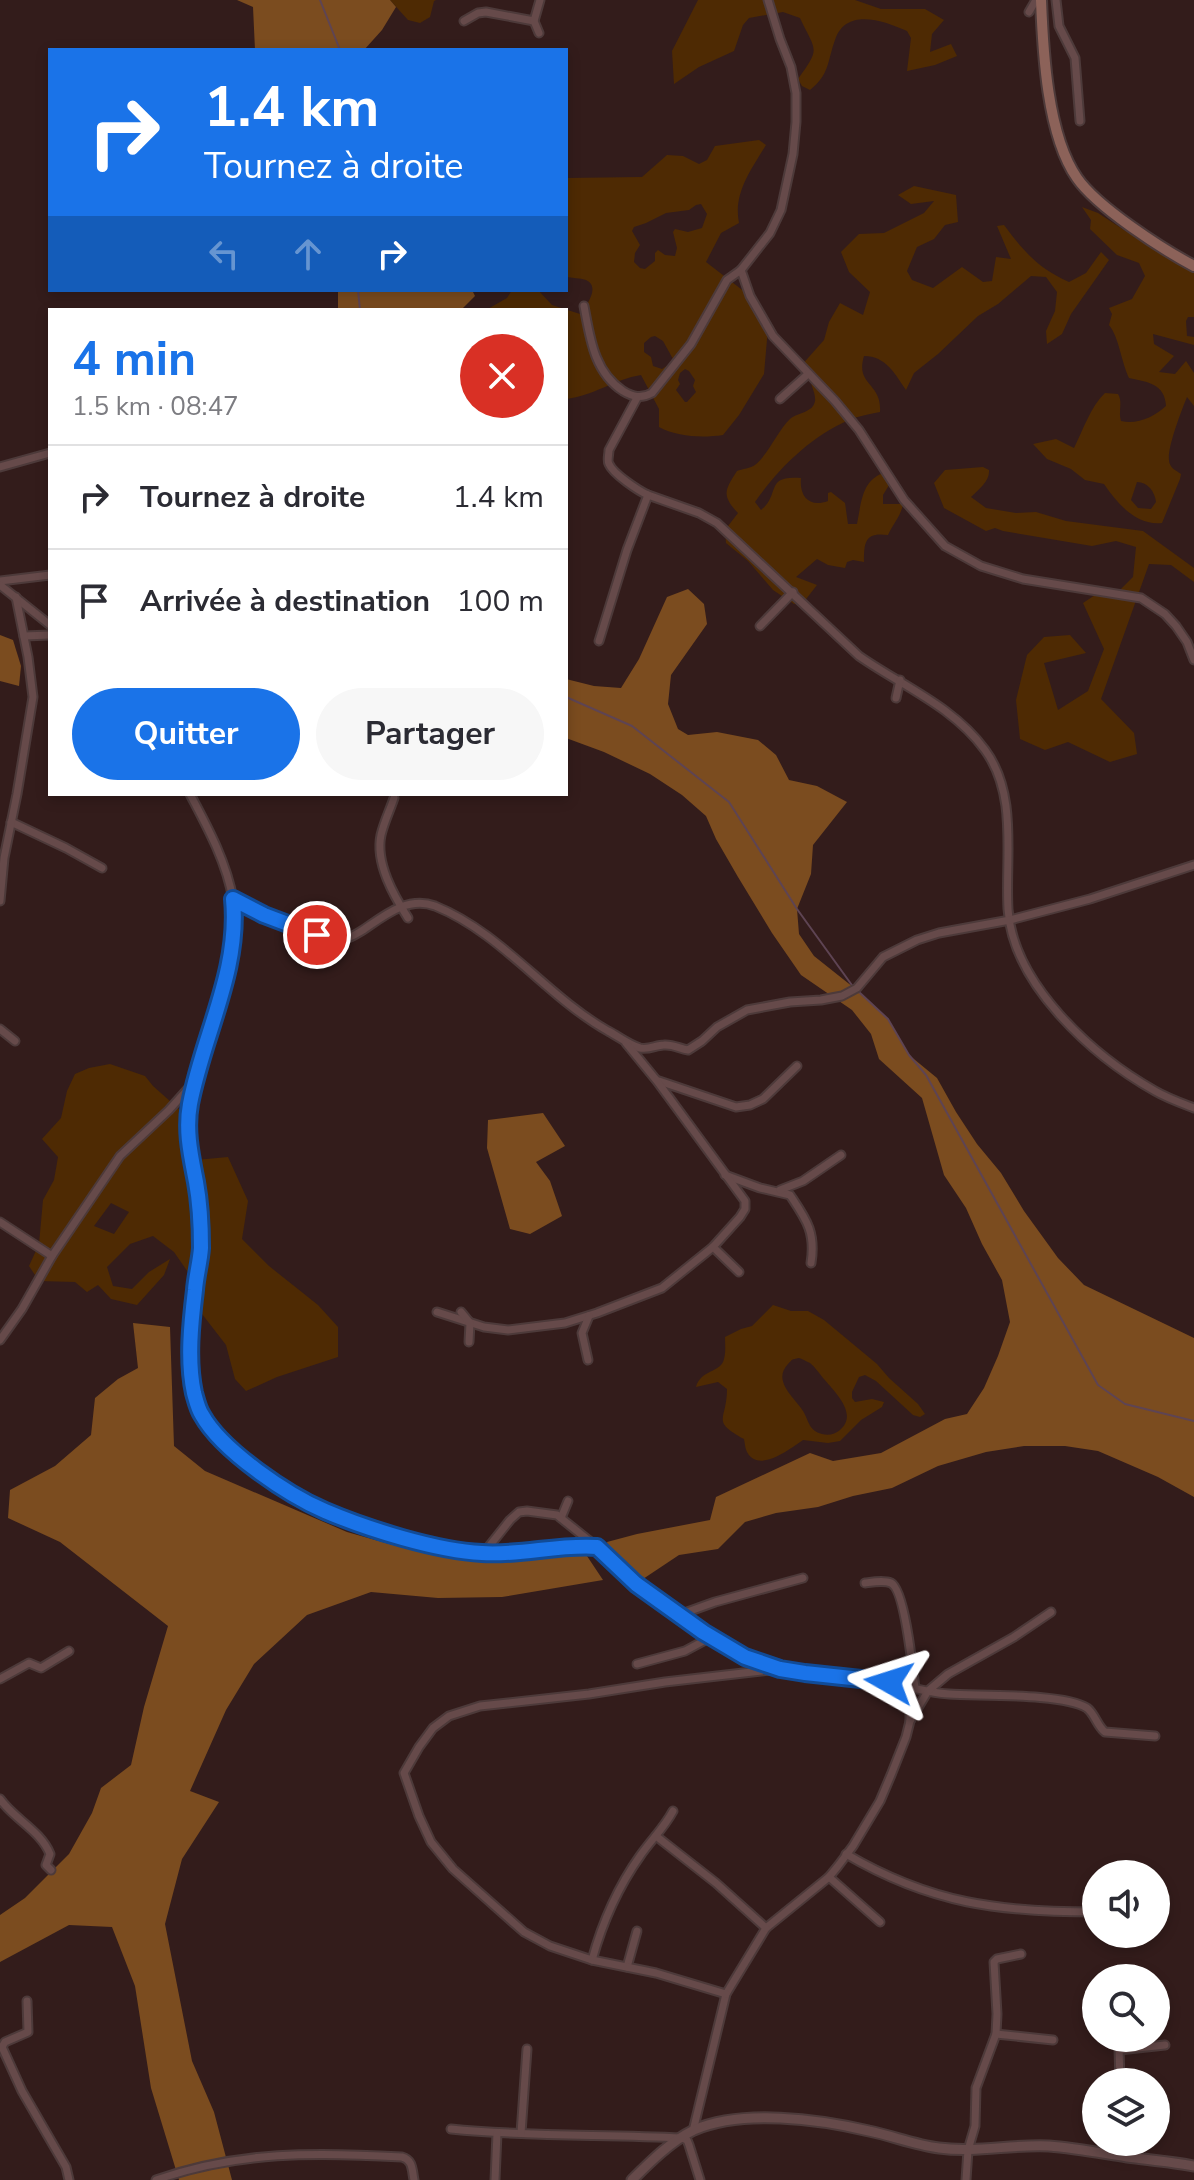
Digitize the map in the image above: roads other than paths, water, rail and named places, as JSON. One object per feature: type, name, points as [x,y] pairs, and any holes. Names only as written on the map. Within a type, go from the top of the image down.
[{"type":"main road","points":[[1041,0],[1054,119],[1076,176],[1087,190],[1126,222],[1194,266]]},
{"type":"street","points":[[539,33],[534,21],[540,0]]},
{"type":"street","points":[[584,306],[604,375],[637,398],[644,397],[652,393],[691,344],[727,280],[741,270],[770,233],[781,210],[793,154],[796,93],[791,67],[768,0]]},
{"type":"street","points":[[1029,12],[1036,0],[1041,0]]},
{"type":"street","points":[[1056,0],[1059,26],[1075,58],[1080,121]]},
{"type":"street","points":[[464,21],[486,12],[534,21]]},
{"type":"street","points":[[741,270],[750,296],[768,328],[859,430],[904,500],[945,546],[981,566],[1023,579],[1141,598],[1165,614],[1176,626],[1194,660]]},
{"type":"street","points":[[780,399],[808,374]]},
{"type":"street","points":[[637,398],[609,450],[609,464],[648,495],[699,513],[717,523],[859,656],[941,707],[970,733],[986,751],[999,777],[1006,803],[1010,920],[1014,943],[1027,971],[1047,1002],[1103,1055],[1133,1078],[1194,1108]]},
{"type":"street","points":[[0,467],[48,454]]},
{"type":"street","points":[[599,641],[627,550],[648,495]]},
{"type":"street","points":[[0,583],[48,575]]},
{"type":"street","points":[[0,583],[48,623]]},
{"type":"street","points":[[760,626],[793,592]]},
{"type":"street","points":[[0,901],[4,858],[33,697],[16,597]]},
{"type":"street","points":[[24,636],[48,635]]},
{"type":"street","points":[[896,698],[900,680]]},
{"type":"street","points":[[191,796],[224,868],[235,919],[230,964],[189,1108],[188,1137],[200,1215],[201,1251],[194,1302],[191,1370],[201,1414],[215,1434],[237,1454],[302,1500],[325,1512],[400,1537],[483,1554],[597,1547]]},
{"type":"street","points":[[394,798],[380,846],[385,871],[408,918]]},
{"type":"street","points":[[11,822],[102,868]]},
{"type":"street","points":[[233,899],[287,925],[330,939],[352,937],[400,907],[420,902],[450,913],[493,940],[587,1019],[639,1047],[662,1045],[688,1050],[717,1027],[747,1010],[842,996],[857,988],[883,957],[917,940],[1090,899],[1194,865]]},
{"type":"street","points":[[0,1029],[15,1041]]},
{"type":"street","points":[[437,1312],[470,1323],[508,1330],[534,1328],[589,1316],[662,1288],[713,1247],[740,1217],[745,1201],[622,1038]]},
{"type":"street","points":[[657,1081],[736,1107],[763,1099],[797,1066]]},
{"type":"street","points":[[0,1340],[120,1156],[195,1081]]},
{"type":"street","points":[[778,1191],[803,1181],[841,1155]]},
{"type":"street","points":[[723,1174],[740,1182],[790,1195],[809,1223],[811,1263]]},
{"type":"street","points":[[0,1222],[52,1256]]},
{"type":"street","points":[[713,1247],[739,1272]]},
{"type":"street","points":[[461,1312],[470,1323],[469,1342]]},
{"type":"street","points":[[588,1360],[582,1333],[589,1316]]},
{"type":"street","points":[[561,1518],[568,1501]]},
{"type":"street","points":[[483,1554],[519,1512],[548,1513],[561,1518],[597,1547],[636,1584],[745,1657],[780,1669],[876,1679],[928,1691],[1073,1703],[1088,1708],[1099,1728],[1105,1732],[1155,1736]]},
{"type":"street","points":[[679,1615],[803,1578]]},
{"type":"street","points":[[865,1583],[885,1582],[897,1588],[907,1630],[915,1689]]},
{"type":"street","points":[[693,2131],[726,1994],[766,1928],[829,1877],[853,1846],[880,1801],[910,1721],[928,1691],[948,1674],[1051,1612]]},
{"type":"street","points":[[637,1664],[685,1651],[711,1637]]},
{"type":"street","points":[[0,1679],[29,1663],[41,1668],[69,1651]]},
{"type":"street","points":[[726,1994],[671,1977],[592,1960],[536,1940],[524,1932],[453,1869],[431,1842],[404,1773],[433,1728],[449,1716],[480,1706],[780,1669]]},
{"type":"street","points":[[900,1685],[910,1707],[910,1721]]},
{"type":"street","points":[[0,1799],[7,1810],[44,1842],[50,1854],[46,1865],[51,1870]]},
{"type":"street","points":[[592,1960],[614,1901],[634,1866],[667,1824],[673,1811]]},
{"type":"street","points":[[656,1836],[716,1883],[766,1928]]},
{"type":"street","points":[[846,1854],[904,1884],[960,1901],[1011,1909],[1082,1912]]},
{"type":"street","points":[[829,1877],[880,1922]]},
{"type":"street","points":[[627,1967],[637,1931]]},
{"type":"street","points":[[966,2180],[968,2150],[975,2126],[976,2088],[996,2034],[994,1962],[1021,1954]]},
{"type":"street","points":[[27,2001],[28,2032],[1,2043],[11,2070],[66,2167],[69,2180]]},
{"type":"street","points":[[996,2034],[1053,2040]]},
{"type":"street","points":[[521,2133],[527,2049]]},
{"type":"street","points":[[632,2180],[693,2131],[717,2123],[742,2120],[794,2119],[869,2131],[904,2142],[968,2150],[1047,2146],[1082,2150]]},
{"type":"street","points":[[451,2129],[682,2138],[687,2140],[700,2180]]},
{"type":"street","points":[[495,2180],[497,2133]]},
{"type":"street","points":[[156,2180],[219,2161],[288,2154],[408,2158],[414,2180]]},
{"type":"street","points":[[1126,2156],[1194,2166]]},
{"type":"waterway","points":[[320,0],[339,48]]},
{"type":"waterway","points":[[358,292],[360,308]]},
{"type":"waterway","points":[[568,698],[632,726],[729,802],[797,909],[854,988]]},
{"type":"waterway","points":[[859,992],[888,1019],[909,1055],[926,1075],[1098,1385],[1125,1404],[1194,1421]]}]
